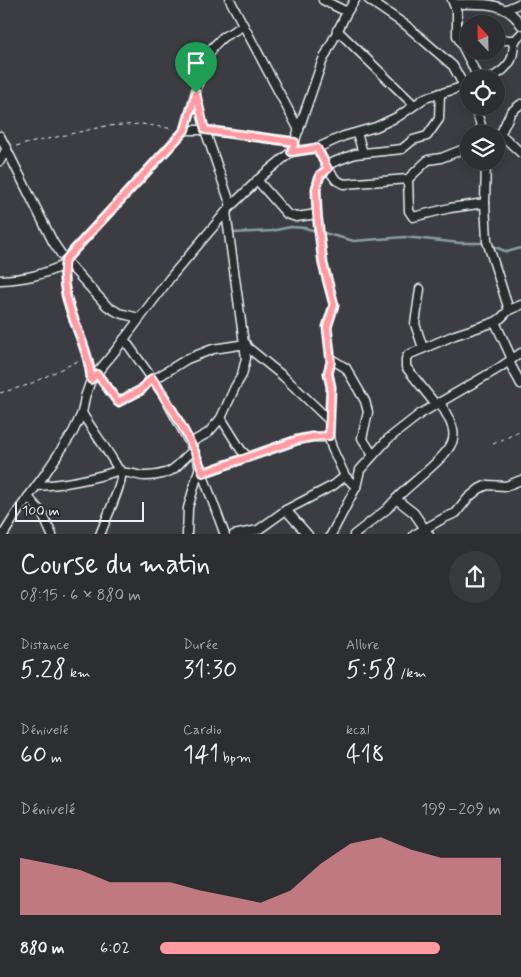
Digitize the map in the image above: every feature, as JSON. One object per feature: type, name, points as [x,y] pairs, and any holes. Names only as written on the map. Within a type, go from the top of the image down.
[{"type":"street","points":[[230,0],[299,130]]},
{"type":"street","points":[[323,0],[347,12]]},
{"type":"street","points":[[3,534],[72,432],[82,413],[91,380],[176,271],[228,209],[257,180],[291,152],[322,62],[354,0]]},
{"type":"street","points":[[369,0],[407,26],[453,66],[460,76]]},
{"type":"street","points":[[460,40],[457,36],[457,12],[453,2],[496,4],[514,14],[521,25]]},
{"type":"street","points":[[507,9],[521,3]]},
{"type":"street","points":[[0,280],[39,276],[65,263],[185,130],[202,70],[213,47],[224,36],[243,26]]},
{"type":"street","points":[[337,30],[414,105]]},
{"type":"street","points":[[500,70],[510,61],[514,40],[521,34]]},
{"type":"street","points":[[505,40],[514,40]]},
{"type":"street","points":[[291,152],[317,148],[344,136],[385,124],[425,98],[460,87]]},
{"type":"street","points":[[356,487],[345,476],[332,448],[329,436],[331,387],[328,373],[331,359],[327,327],[334,305],[323,264],[317,214],[316,189],[318,178],[327,167],[349,155],[402,149],[413,140],[427,136],[439,119],[440,93]]},
{"type":"street","points":[[502,125],[510,112],[521,104]]},
{"type":"street","points":[[185,130],[205,130],[295,142]]},
{"type":"street","points":[[37,486],[120,472],[144,476],[167,473],[179,464],[192,447],[221,418],[234,387],[242,375],[246,358],[246,345],[228,209],[205,130]]},
{"type":"street","points":[[357,133],[363,153]]},
{"type":"street","points":[[0,136],[65,263],[107,306],[119,313],[140,318]]},
{"type":"street","points":[[505,141],[521,153]]},
{"type":"street","points":[[0,160],[7,148]]},
{"type":"street","points":[[317,148],[336,180],[344,184],[408,179],[428,160],[442,158],[460,151]]},
{"type":"street","points":[[486,170],[487,241],[509,310]]},
{"type":"street","points":[[408,179],[409,212],[413,217],[450,208],[485,203]]},
{"type":"street","points":[[257,180],[287,214],[296,216],[317,214]]},
{"type":"street","points":[[65,263],[66,291],[69,307],[88,357],[91,380]]},
{"type":"street","points":[[420,289],[415,324],[423,348]]},
{"type":"street","points":[[354,534],[387,509],[446,452],[454,440],[452,427],[438,404],[406,367],[408,355],[495,322],[509,310],[521,305]]},
{"type":"street","points":[[495,322],[521,384]]},
{"type":"street","points":[[124,339],[163,394],[192,447],[225,534]]},
{"type":"street","points":[[97,374],[118,402],[141,390],[153,379],[187,359],[213,349],[246,345],[284,377],[329,420]]},
{"type":"street","points":[[331,534],[356,487],[360,470],[388,440],[420,414],[511,360],[521,352]]},
{"type":"street","points":[[331,359],[346,368],[365,400],[368,412],[362,438],[373,455]]},
{"type":"street","points":[[82,413],[120,472],[120,487],[100,534]]},
{"type":"street","points":[[221,418],[248,457]]},
{"type":"street","points":[[201,469],[248,457],[297,440],[329,436]]},
{"type":"street","points":[[188,534],[188,508],[201,469]]},
{"type":"street","points":[[234,534],[258,530],[286,510],[334,485],[345,476]]},
{"type":"street","points":[[414,534],[427,532],[444,518],[456,513],[468,498],[479,489],[487,486],[506,486],[521,480]]},
{"type":"street","points":[[28,497],[42,513],[52,534]]},
{"type":"street","points":[[396,499],[414,513],[427,532]]},
{"type":"street","points":[[286,510],[308,534]]},
{"type":"path","points":[[196,93],[205,130]]},
{"type":"path","points":[[7,148],[106,126],[142,124],[185,130]]},
{"type":"path","points":[[0,393],[28,385],[88,357]]},
{"type":"path","points":[[493,444],[521,431]]},
{"type":"waterway","points":[[233,233],[272,231],[290,227],[305,228],[354,241],[405,237],[460,243],[486,243]]},
{"type":"waterway","points":[[491,245],[507,252],[521,248]]},
{"type":"route","points":[[196,93],[205,130],[295,142],[291,152],[317,148],[328,169],[318,178],[316,189],[317,214],[323,264],[334,305],[327,327],[331,362],[328,373],[331,387],[329,436],[297,440],[203,473],[194,451],[163,394],[152,378],[141,390],[120,402],[116,401],[97,374],[91,380],[88,357],[69,307],[64,266],[65,260],[185,130],[196,93]]}]
